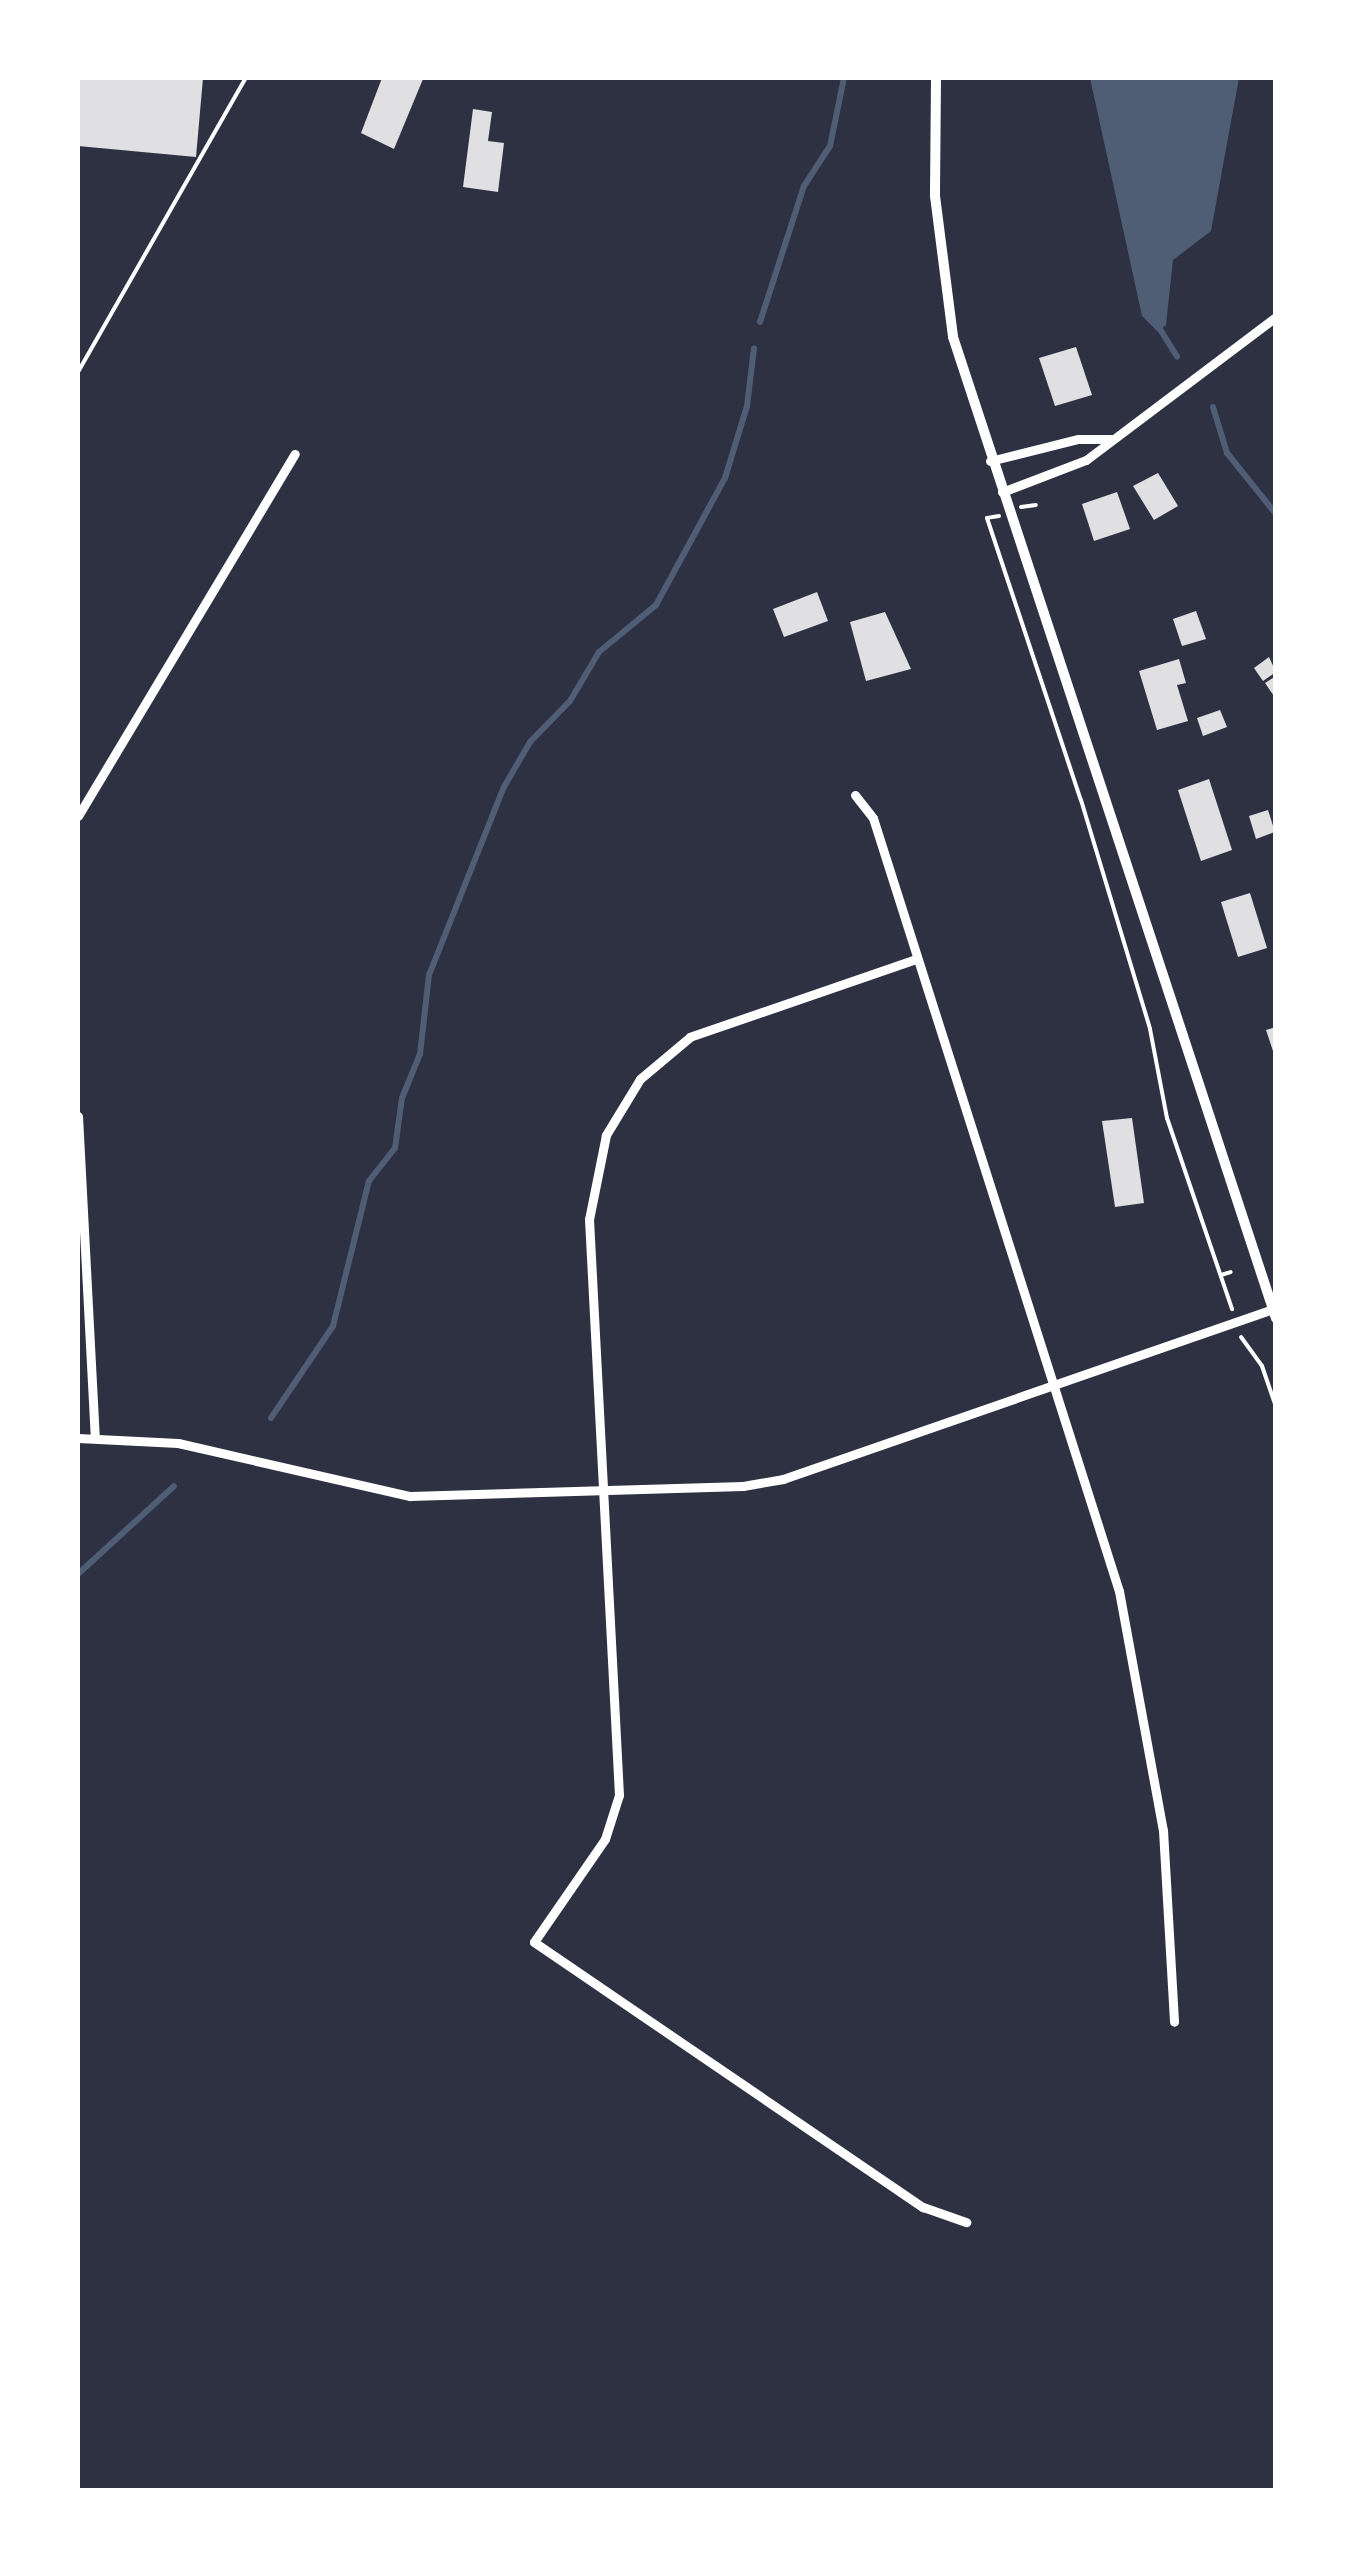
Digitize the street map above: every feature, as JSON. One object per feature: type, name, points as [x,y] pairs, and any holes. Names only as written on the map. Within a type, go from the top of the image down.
[{"type":"street","points":[[78,1438],[178,1443],[410,1496],[604,1491],[782,1479],[1275,1312],[990,461],[947,306],[933,156],[936,78]]},
{"type":"street","points":[[1002,492],[1086,460],[1151,416],[1276,316]]},
{"type":"street","points":[[990,461],[1078,439],[1113,439]]},
{"type":"street","points":[[78,816],[295,454]]},
{"type":"street","points":[[855,794],[872,818],[1102,1533],[1145,1710],[1164,1845],[1174,2022]]},
{"type":"street","points":[[916,959],[708,1027],[655,1064],[615,1115],[592,1176],[589,1220],[619,1795],[605,1839],[534,1942],[923,2207],[966,2222]]},
{"type":"street","points":[[78,1116],[95,1436]]},
{"type":"lane","points":[[78,372],[246,78]]},
{"type":"path","points":[[1029,504],[1036,505]]},
{"type":"path","points":[[997,516],[986,518],[1081,800],[1150,1029],[1166,1118],[1228,1298]]},
{"type":"path","points":[[1221,1275],[1232,1272]]},
{"type":"path","points":[[1240,1333],[1262,1366],[1276,1407]]},
{"type":"water","points":[[1090,78],[1239,78],[1211,231],[1173,260],[1166,325],[1158,332],[1142,316]]},
{"type":"building","points":[[78,78],[203,78],[196,157],[78,146]]},
{"type":"building","points":[[382,78],[423,79],[394,149],[361,133]]},
{"type":"building","points":[[473,109],[492,112],[488,141],[504,143],[498,192],[463,187]]},
{"type":"building","points":[[1076,347],[1092,395],[1055,406],[1039,358]]},
{"type":"building","points":[[1158,473],[1178,506],[1154,520],[1133,486]]},
{"type":"building","points":[[1117,492],[1130,529],[1094,541],[1082,504]]},
{"type":"building","points":[[817,592],[828,621],[784,637],[773,609]]},
{"type":"building","points":[[1196,611],[1206,639],[1182,646],[1173,619]]},
{"type":"building","points":[[885,612],[911,669],[866,681],[850,622]]},
{"type":"building","points":[[1269,657],[1276,672],[1263,681],[1254,668]]},
{"type":"building","points":[[1179,659],[1186,683],[1177,685],[1188,721],[1157,730],[1139,671]]},
{"type":"building","points":[[1276,676],[1276,699],[1265,683]]},
{"type":"building","points":[[1220,710],[1227,727],[1203,736],[1197,718]]},
{"type":"building","points":[[1209,779],[1232,850],[1201,861],[1178,790]]},
{"type":"building","points":[[1268,810],[1275,832],[1256,839],[1249,816]]},
{"type":"building","points":[[1250,893],[1267,948],[1238,957],[1221,902]]},
{"type":"building","points":[[1276,1027],[1276,1057],[1275,1057],[1266,1030]]},
{"type":"building","points":[[1132,1118],[1144,1203],[1115,1207],[1102,1121]]},
{"type":"waterway","points":[[760,322],[804,186],[830,146],[844,78]]},
{"type":"waterway","points":[[1158,326],[1177,357]]},
{"type":"waterway","points":[[271,1418],[333,1326],[369,1181],[395,1148],[402,1098],[420,1054],[429,975],[504,787],[530,742],[570,701],[599,652],[656,605],[725,478],[747,406],[754,348]]},
{"type":"waterway","points":[[1213,407],[1227,453],[1276,514]]},
{"type":"waterway","points":[[78,1574],[174,1486]]}]
